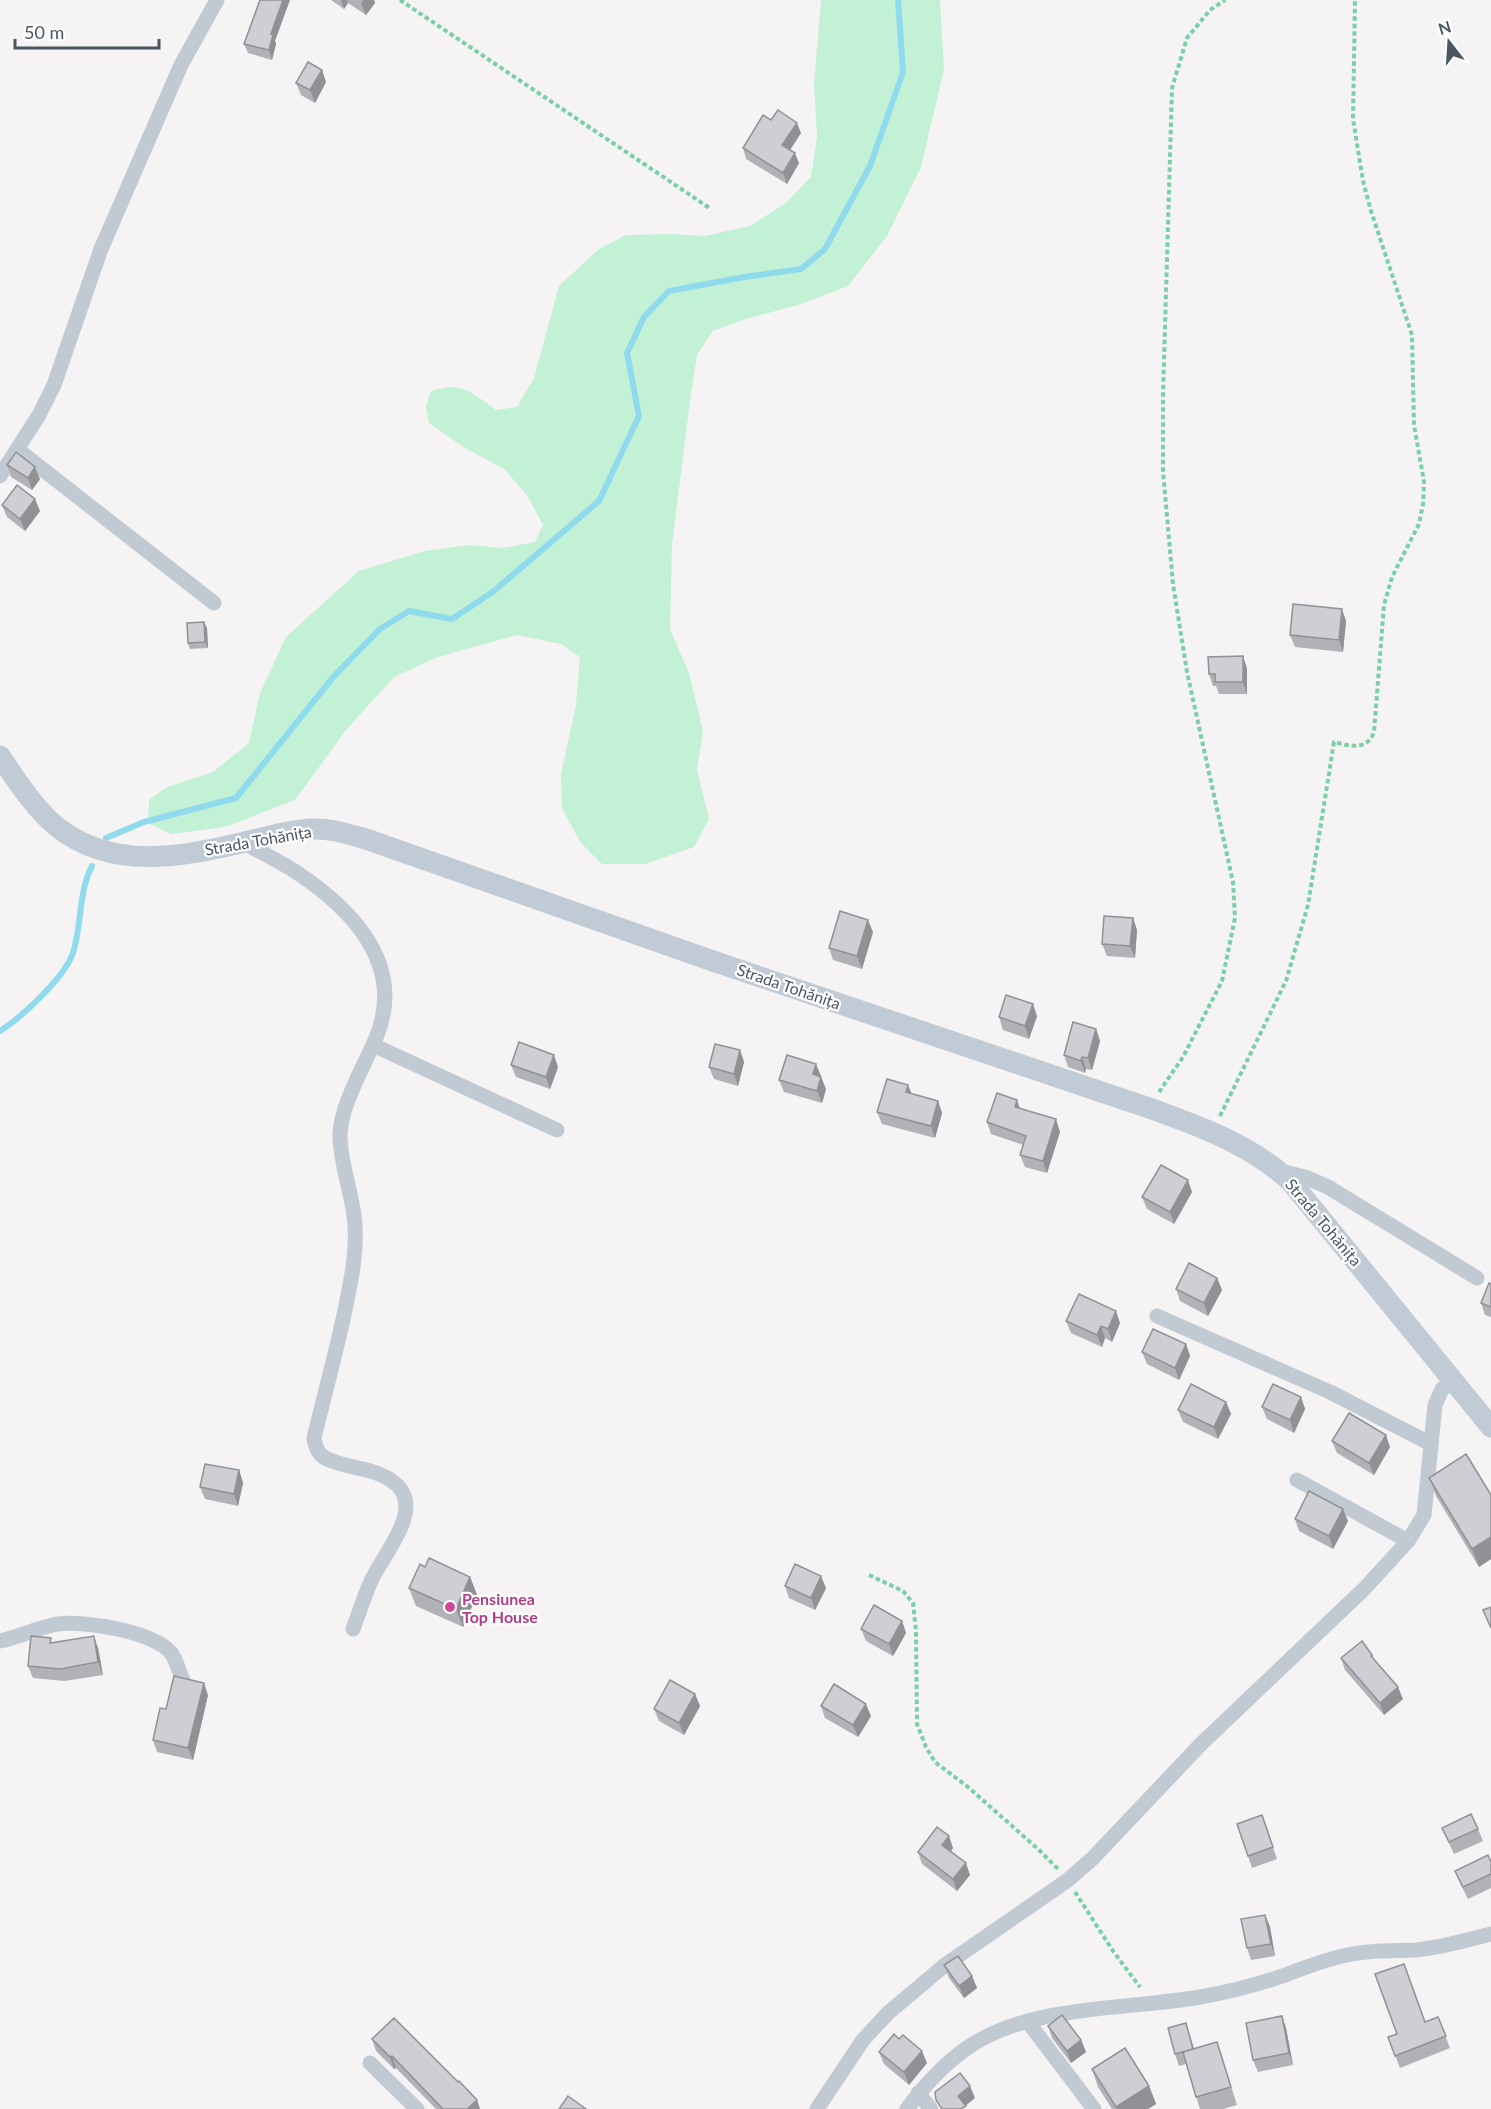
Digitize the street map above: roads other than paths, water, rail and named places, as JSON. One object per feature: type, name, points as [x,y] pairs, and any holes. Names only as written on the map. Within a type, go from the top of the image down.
[{"type":"main road","name":"Strada Tohănița","points":[[0,756],[41,812],[57,827],[97,850],[119,856],[170,855],[285,832],[313,829],[337,831],[366,838],[710,960],[1149,1107],[1212,1132],[1264,1160],[1280,1171],[1301,1193],[1491,1427]]},
{"type":"street","points":[[0,476],[18,450],[54,385],[101,249],[181,65],[217,0]]},
{"type":"street","points":[[18,450],[214,603]]},
{"type":"street","points":[[242,842],[301,875],[335,902],[368,939],[382,969],[385,988],[385,1006],[381,1025],[344,1113],[340,1134],[355,1225],[354,1264],[314,1438],[316,1449],[324,1457],[383,1475],[398,1486],[406,1497],[404,1522],[371,1581],[353,1629]]},
{"type":"street","points":[[373,1045],[557,1130]]},
{"type":"street","points":[[1280,1171],[1305,1177],[1328,1187],[1477,1278]]},
{"type":"street","points":[[1157,1316],[1330,1392],[1431,1444]]},
{"type":"street","points":[[817,2109],[863,2040],[888,2013],[945,1965],[1068,1880],[1093,1858],[1201,1744],[1364,1589],[1408,1541],[1424,1515],[1434,1405],[1442,1389],[1454,1381]]},
{"type":"street","points":[[1297,1480],[1408,1541]]},
{"type":"street","points":[[0,1641],[58,1624],[134,1632],[158,1641],[171,1654],[183,1680]]},
{"type":"street","points":[[907,2109],[918,2093],[968,2047],[1028,2022],[1072,2012],[1200,1997],[1286,1974],[1326,1959],[1356,1953],[1419,1949],[1491,1934]]},
{"type":"street","points":[[1028,2022],[1094,2109]]},
{"type":"street","points":[[370,2063],[417,2109]]},
{"type":"street","points":[[918,2093],[931,2109]]},
{"type":"waterway","points":[[106,838],[144,822],[236,798],[334,676],[380,629],[409,611],[452,619],[494,591],[599,501],[639,416],[627,353],[644,317],[669,291],[801,269],[825,249],[870,166],[903,72],[898,0]]},
{"type":"waterway","points":[[0,1031],[41,996],[68,963],[76,942],[84,887],[92,866]]},
{"type":"place","name":"Pensiunea Top House","points":[[450,1607]]}]
